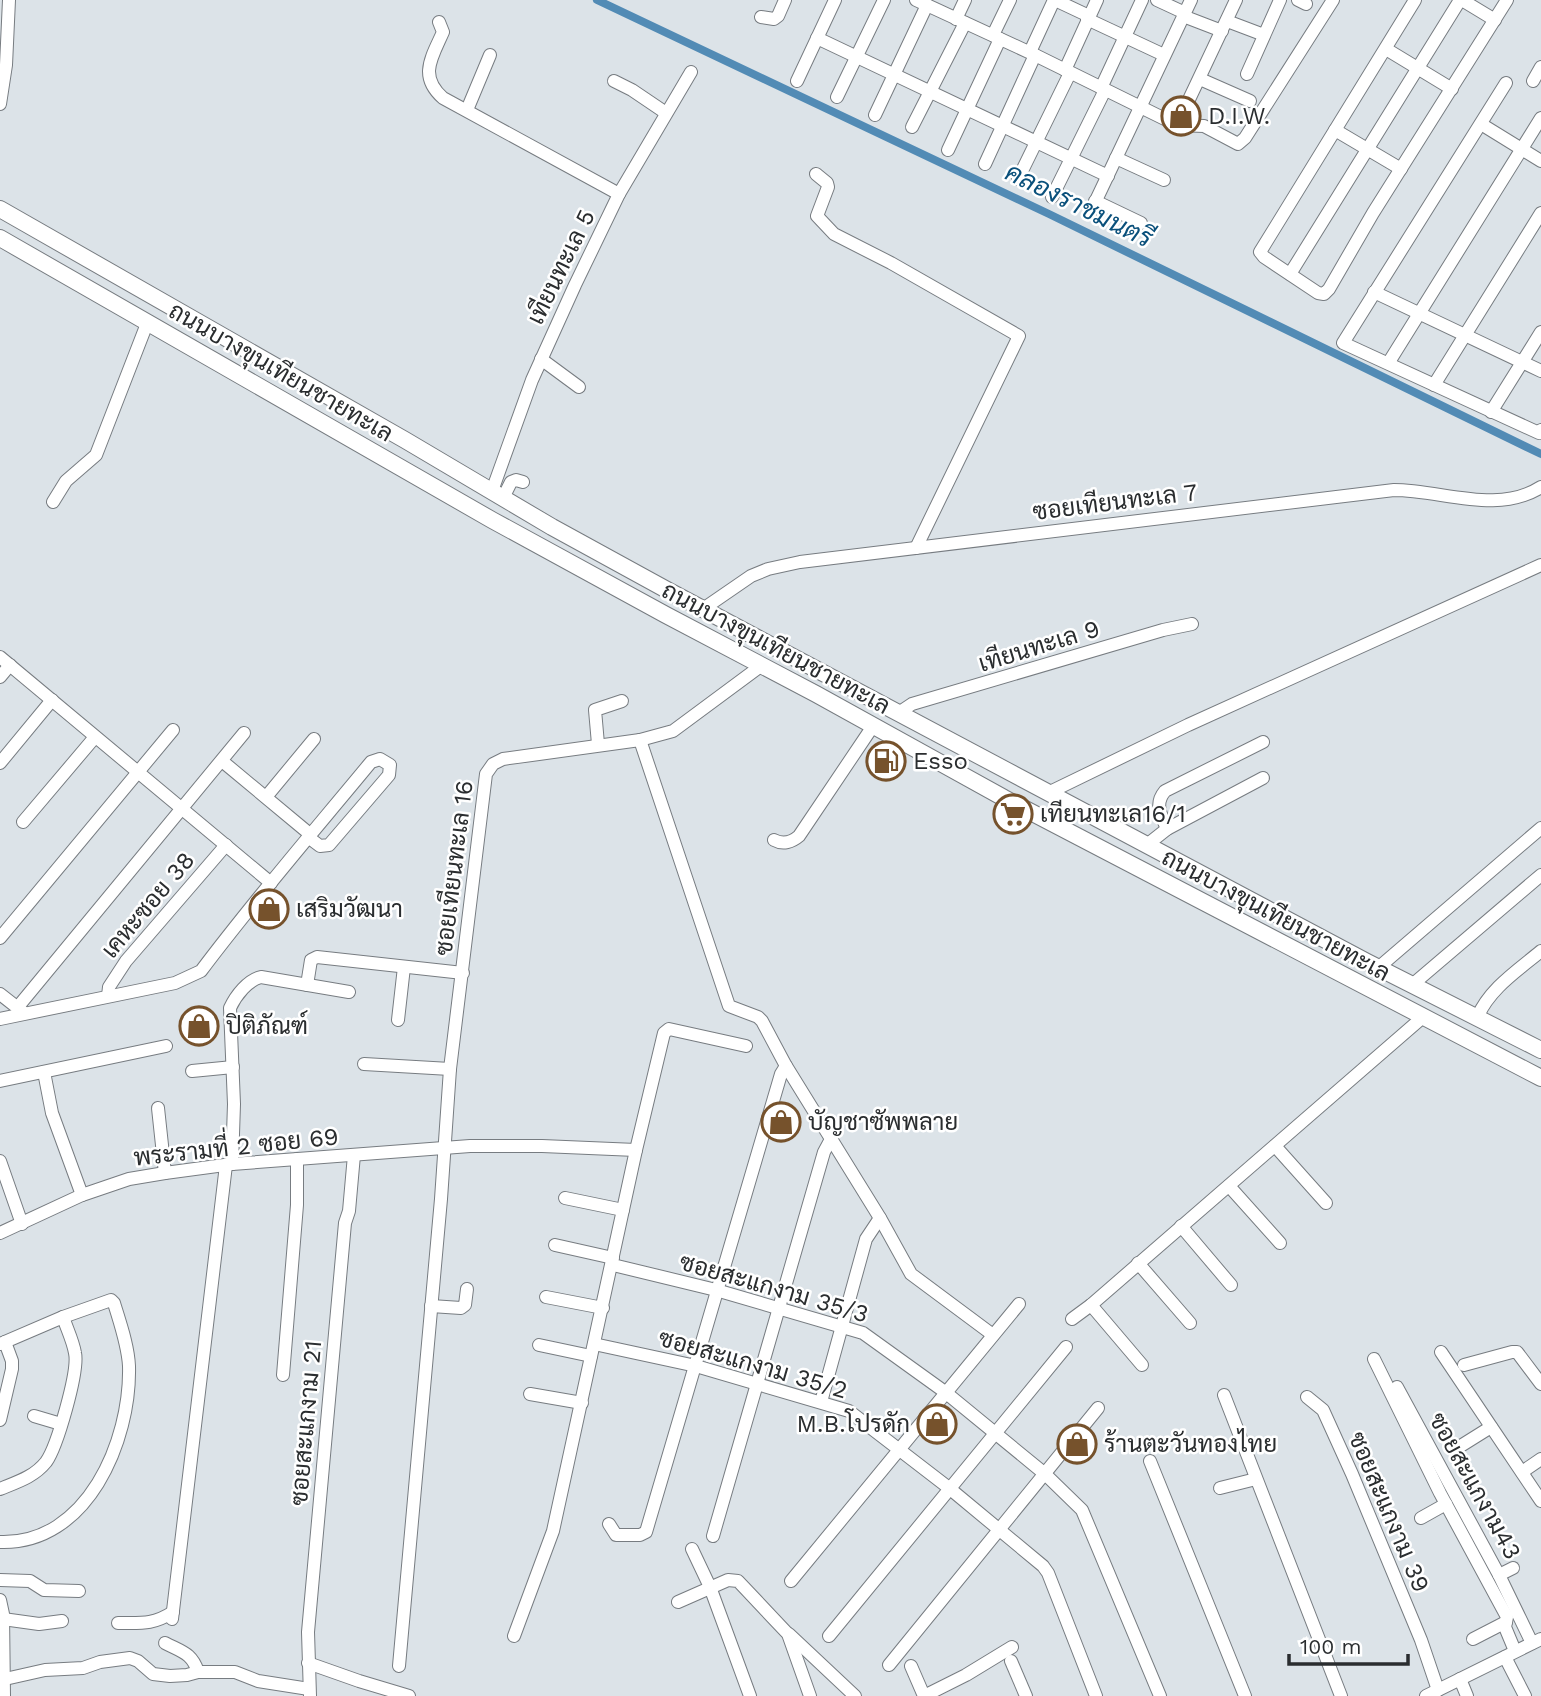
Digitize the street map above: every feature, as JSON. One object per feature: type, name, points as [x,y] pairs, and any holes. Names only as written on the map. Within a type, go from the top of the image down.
[{"type":"main road","name":"ถนนบางขุนเทียนชายทะเล","points":[[0,209],[679,596],[1378,968],[1541,1049]]},
{"type":"main road","name":"ถนนบางขุนเทียนชายทะเล","points":[[0,238],[492,520],[666,615],[1016,804],[1541,1078]]},
{"type":"main road","points":[[666,615],[679,611],[679,596]]},
{"type":"main road","points":[[1447,1030],[1453,1027],[1457,1020],[1458,1008]]},
{"type":"main road","points":[[1477,1045],[1482,1020]]},
{"type":"street","points":[[0,104],[6,65],[9,0]]},
{"type":"street","points":[[761,17],[774,19],[785,0]]},
{"type":"street","points":[[797,81],[835,0]]},
{"type":"street","points":[[837,97],[884,0]]},
{"type":"street","points":[[912,127],[961,21],[965,0]]},
{"type":"street","points":[[948,150],[1010,0]]},
{"type":"street","points":[[985,164],[1054,0],[1164,55]]},
{"type":"street","points":[[1018,179],[1068,72],[1097,0]]},
{"type":"street","points":[[1052,197],[1142,0]]},
{"type":"street","points":[[1157,0],[1184,14],[1265,35]]},
{"type":"street","points":[[1141,223],[1093,207],[1191,0]]},
{"type":"street","points":[[1177,125],[1236,0]]},
{"type":"street","points":[[1247,74],[1280,0]]},
{"type":"street","points":[[875,115],[894,75],[920,1],[1177,125],[1203,126],[1234,143],[1242,142],[1333,0]]},
{"type":"street","points":[[1415,0],[1260,252],[1318,293],[1326,292],[1507,0]]},
{"type":"street","points":[[1290,274],[1461,0],[1494,20]]},
{"type":"street","points":[[439,22],[443,32],[428,68],[428,75],[437,92],[619,194]]},
{"type":"street","points":[[817,38],[1108,176]]},
{"type":"street","points":[[1386,49],[1452,89]]},
{"type":"street","points":[[467,110],[490,55]]},
{"type":"street","points":[[1533,81],[1541,67]]},
{"type":"street","name":"เทียนทะเล 5","points":[[497,494],[541,359],[619,194],[691,72]]},
{"type":"street","points":[[1200,79],[1250,101]]},
{"type":"street","points":[[614,81],[666,113]]},
{"type":"street","points":[[1506,83],[1343,343],[1389,362],[1491,412],[1539,433],[1541,430]]},
{"type":"street","points":[[1389,362],[1541,118]]},
{"type":"street","points":[[1481,124],[1541,162]]},
{"type":"street","points":[[1335,130],[1401,169]]},
{"type":"street","points":[[1116,158],[1164,180]]},
{"type":"street","points":[[816,174],[828,187],[817,216],[834,234],[891,263],[1019,336],[916,548]]},
{"type":"street","points":[[1434,385],[1541,213]]},
{"type":"street","points":[[1374,292],[1541,371]]},
{"type":"street","points":[[53,502],[66,481],[96,455],[148,321]]},
{"type":"street","points":[[1491,412],[1541,332]]},
{"type":"street","points":[[541,359],[579,387]]},
{"type":"street","points":[[497,494],[511,482],[523,482]]},
{"type":"street","name":"ซอยเทียนทะเล 7","points":[[703,609],[751,576],[800,562],[1394,490],[1492,500],[1522,495],[1541,487]]},
{"type":"street","points":[[1050,792],[1188,725],[1541,565]]},
{"type":"street","name":"เทียนทะเล 9","points":[[900,712],[912,704],[1163,630],[1192,624]]},
{"type":"street","points":[[0,677],[5,661],[271,883]]},
{"type":"street","name":"ซอยเทียนทะเล 16","points":[[398,1666],[450,1069],[488,769],[503,759],[640,740],[680,728],[762,665]]},
{"type":"street","points":[[0,763],[52,700]]},
{"type":"street","points":[[598,744],[595,710],[622,701]]},
{"type":"street","points":[[774,840],[780,843],[794,841],[799,836],[873,726]]},
{"type":"street","points":[[0,938],[5,923],[173,730]]},
{"type":"street","points":[[22,1011],[244,733]]},
{"type":"street","points":[[23,822],[95,737]]},
{"type":"street","points":[[266,797],[314,739]]},
{"type":"street","points":[[640,740],[729,1006],[758,1017],[911,1274],[993,1335]]},
{"type":"street","points":[[1167,829],[1158,808],[1158,800],[1165,791],[1263,742]]},
{"type":"street","points":[[0,1019],[22,1011],[176,983],[194,976],[201,971],[309,836],[371,762],[380,759],[390,765],[389,775],[329,845],[320,846],[309,836],[266,797],[222,761]]},
{"type":"street","points":[[1148,844],[1167,829],[1263,778]]},
{"type":"street","points":[[1378,968],[1541,828]]},
{"type":"street","name":"เคหะซอย 38","points":[[108,996],[109,987],[126,961],[226,845]]},
{"type":"street","points":[[1412,985],[1541,875]]},
{"type":"street","points":[[1482,1020],[1482,1005],[1501,984],[1541,951]]},
{"type":"street","points":[[307,985],[311,960],[317,957],[463,973]]},
{"type":"street","points":[[398,1020],[404,967]]},
{"type":"street","points":[[118,1623],[158,1622],[173,1616],[229,1165],[233,1067],[230,1007],[255,978],[261,977],[349,992]]},
{"type":"street","points":[[0,994],[22,1011]]},
{"type":"street","points":[[1072,1319],[1423,1017]]},
{"type":"street","points":[[514,1636],[553,1531],[636,1150],[667,1029],[746,1046]]},
{"type":"street","points":[[0,1081],[166,1046]]},
{"type":"street","points":[[364,1064],[450,1069]]},
{"type":"street","points":[[609,1524],[616,1535],[640,1535],[646,1532],[716,1290],[781,1074],[786,1066]]},
{"type":"street","points":[[192,1071],[233,1067]]},
{"type":"street","points":[[44,1072],[52,1114],[82,1195]]},
{"type":"street","points":[[159,1108],[165,1173]]},
{"type":"street","points":[[713,1536],[824,1152],[831,1139]]},
{"type":"street","name":"พระรามที่ 2 ซอย 69","points":[[0,1233],[82,1195],[129,1179],[165,1173],[229,1165],[445,1148],[542,1146],[636,1150]]},
{"type":"street","points":[[1275,1146],[1326,1203]]},
{"type":"street","name":"ซอยสะแกงาม 21","points":[[309,1693],[308,1632],[345,1223],[349,1211],[354,1155]]},
{"type":"street","points":[[283,1375],[297,1205],[297,1160]]},
{"type":"street","points":[[0,1161],[22,1224]]},
{"type":"street","points":[[1229,1186],[1280,1243]]},
{"type":"street","points":[[565,1198],[624,1210]]},
{"type":"street","points":[[821,1402],[866,1239],[880,1218]]},
{"type":"street","points":[[1181,1226],[1231,1285]]},
{"type":"street","name":"ซอยสะแกงาม 35/3","points":[[555,1245],[841,1325],[875,1340],[945,1392],[1045,1474],[1083,1510],[1160,1696]]},
{"type":"street","points":[[1138,1263],[1191,1323]]},
{"type":"street","points":[[431,1306],[461,1308],[465,1305],[467,1289]]},
{"type":"street","points":[[546,1297],[603,1308]]},
{"type":"street","points":[[0,1420],[12,1368],[12,1361],[2,1343],[108,1300],[114,1303],[128,1353],[129,1368],[126,1399],[116,1446],[104,1473],[87,1499],[56,1528],[17,1542],[0,1542]]},
{"type":"street","points":[[791,1581],[1019,1304]]},
{"type":"street","points":[[1091,1305],[1142,1365]]},
{"type":"street","points":[[0,1489],[26,1479],[46,1462],[54,1448],[75,1372],[76,1355],[63,1317]]},
{"type":"street","name":"ซอยสะแกงาม 35/2","points":[[539,1346],[593,1350],[696,1366],[849,1411],[949,1488],[1048,1573],[1096,1696]]},
{"type":"street","points":[[829,1636],[1066,1347]]},
{"type":"street","points":[[1441,1352],[1541,1501]]},
{"type":"street","points":[[1464,1365],[1517,1352],[1541,1384]]},
{"type":"street","points":[[1374,1359],[1446,1504],[1507,1617],[1504,1627],[1510,1654],[1525,1696]]},
{"type":"street","name":"ซอยสะแกงาม43","points":[[1397,1387],[1537,1641]]},
{"type":"street","points":[[530,1394],[582,1403]]},
{"type":"street","points":[[1224,1395],[1340,1696]]},
{"type":"street","name":"ซอยสะแกงาม 39","points":[[1307,1397],[1323,1410],[1352,1474],[1421,1640],[1434,1693]]},
{"type":"street","points":[[889,1665],[1098,1408]]},
{"type":"street","points":[[34,1416],[61,1424]]},
{"type":"street","points":[[1459,1447],[1491,1427]]},
{"type":"street","points":[[1522,1472],[1541,1459]]},
{"type":"street","points":[[1150,1461],[1245,1696]]},
{"type":"street","points":[[1220,1488],[1256,1479]]},
{"type":"street","points":[[1421,1518],[1446,1504]]},
{"type":"street","points":[[692,1549],[710,1587],[750,1696]]},
{"type":"street","points":[[1499,1575],[1513,1568]]},
{"type":"street","points":[[0,1580],[30,1581],[44,1590],[79,1591]]},
{"type":"street","points":[[678,1602],[728,1580],[738,1581],[788,1634],[855,1696]]},
{"type":"street","points":[[0,1600],[4,1696]]},
{"type":"street","points":[[2,1616],[38,1624],[62,1621]]},
{"type":"street","points":[[1473,1639],[1506,1622]]},
{"type":"street","points":[[788,1634],[810,1696]]},
{"type":"street","points":[[1434,1693],[1537,1641]]},
{"type":"street","points":[[166,1643],[191,1656],[198,1672]]},
{"type":"street","points":[[911,1667],[924,1696],[1012,1654],[1026,1696]]},
{"type":"street","points":[[5,1679],[45,1670],[83,1668],[100,1662],[130,1658],[138,1661],[153,1674],[170,1676],[198,1672],[235,1672],[258,1681],[309,1693]]},
{"type":"street","points":[[308,1663],[409,1696]]},
{"type":"street","points":[[1460,1679],[1467,1696]]},
{"type":"waterway","name":"คลองราชมนตรี","points":[[597,0],[1049,214],[1541,454]]},
{"type":"place","name":"D.I.W.","points":[[1181,116]]},
{"type":"place","name":"Esso","points":[[886,761]]},
{"type":"place","name":"เทียนทะเล16/1","points":[[1013,814]]},
{"type":"place","name":"เสริมวัฒนา","points":[[269,909]]},
{"type":"place","name":"ปิติภัณฑ์","points":[[199,1026]]},
{"type":"place","name":"บัญชาซัพพลาย","points":[[781,1122]]},
{"type":"place","name":"M.B.โปรดัก","points":[[937,1424]]},
{"type":"place","name":"ร้านตะวันทองไทย","points":[[1077,1444]]}]
